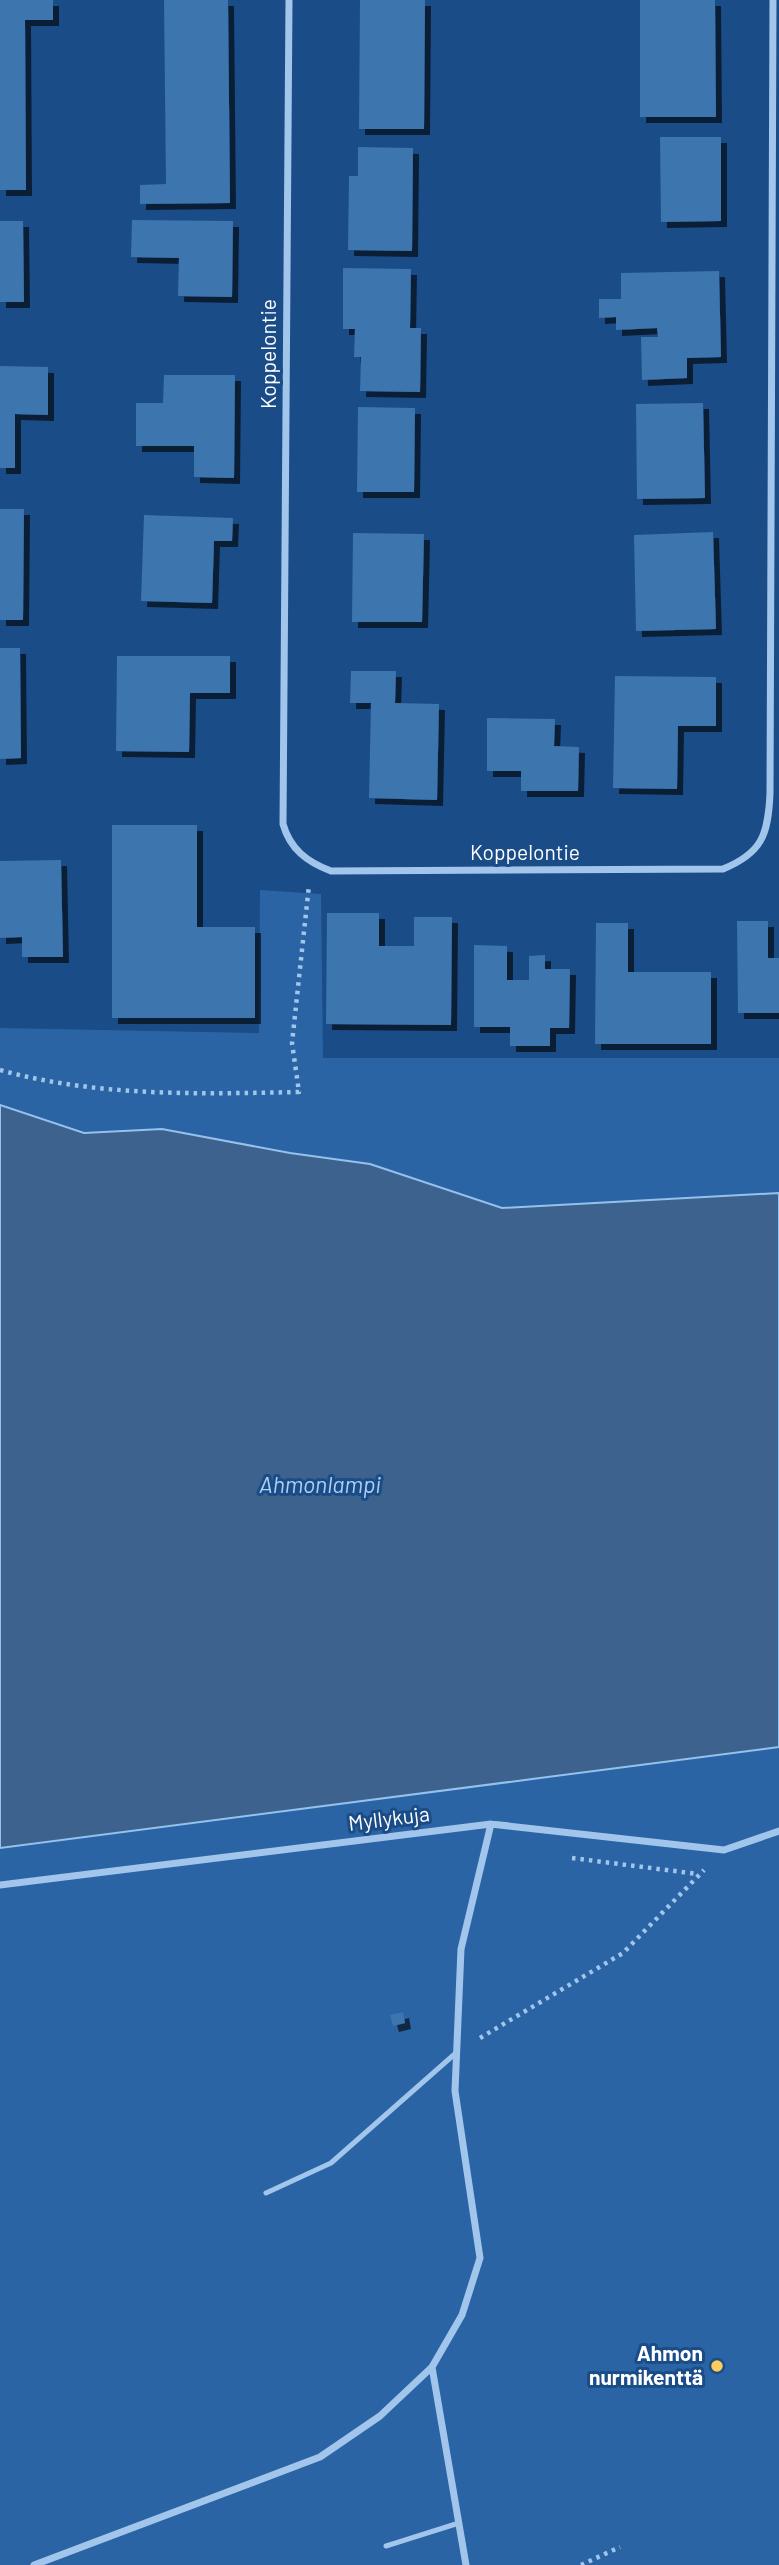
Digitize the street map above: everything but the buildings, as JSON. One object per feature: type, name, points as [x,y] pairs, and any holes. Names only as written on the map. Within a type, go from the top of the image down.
[{"type":"street","name":"Koppelontie","points":[[289,0],[282,824],[286,837],[311,863],[331,871],[723,869],[744,860],[762,840],[770,794],[775,6]]},
{"type":"street","name":"Myllykuja","points":[[0,1885],[491,1824],[724,1850],[779,1830]]},
{"type":"street","points":[[34,2565],[320,2457],[380,2416],[432,2367],[461,2315],[481,2258],[455,2091],[461,1949],[491,1824]]},
{"type":"street","points":[[432,2367],[466,2565]]},
{"type":"lane","points":[[266,2193],[331,2163],[457,2052]]},
{"type":"lane","points":[[386,2546],[459,2523]]},
{"type":"path","points":[[0,1070],[29,1078],[130,1093],[299,1092],[292,1043],[311,863]]},
{"type":"path","points":[[457,2052],[623,1953],[724,1850]]},
{"type":"path","points":[[581,2565],[620,2547]]},
{"type":"shaded area","points":[[260,890],[321,894],[323,1058],[779,1058],[779,1193],[502,1208],[370,1164],[290,1153],[162,1129],[84,1133],[0,1105],[0,1028],[259,1033]]},
{"type":"shaded area","points":[[779,1747],[779,2565],[0,2565],[0,1848]]},
{"type":"water","name":"Ahmonlampi","points":[[0,1105],[84,1133],[162,1129],[290,1153],[370,1164],[502,1208],[779,1193],[779,1747],[0,1848]]},
{"type":"place","name":"Ahmon nurmikenttä","points":[[717,2366]]}]
